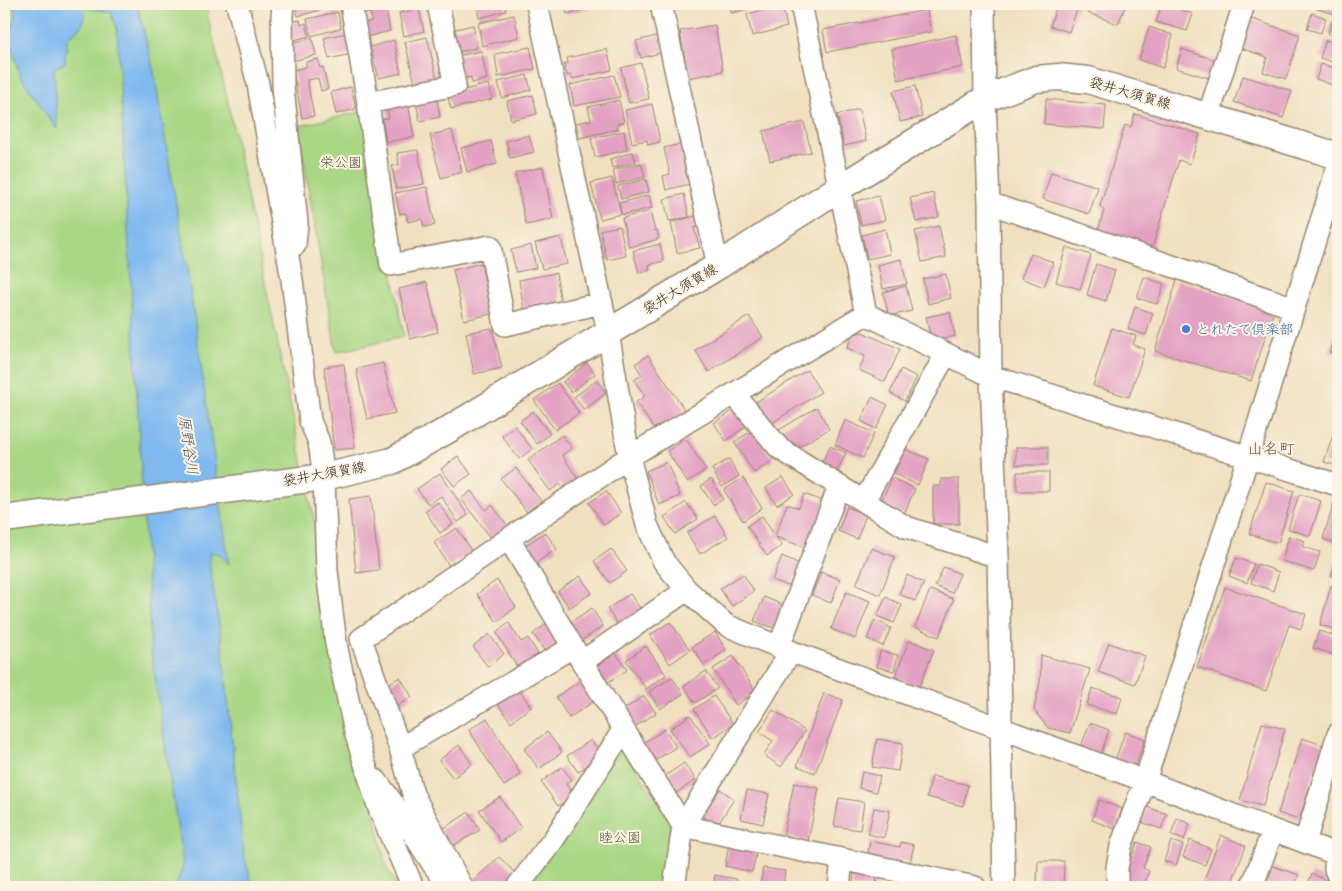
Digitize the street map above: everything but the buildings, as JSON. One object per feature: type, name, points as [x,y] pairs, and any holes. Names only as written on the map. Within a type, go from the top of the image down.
[{"type":"main road","name":"袋井大須賀線","points":[[4,519],[324,477],[392,461],[446,431],[718,266],[839,188],[985,99],[1036,79],[1058,77],[1088,80],[1338,156]]},
{"type":"street","points":[[237,4],[258,84],[292,280],[310,421],[319,442],[324,477],[327,571],[336,644],[355,732],[379,809],[413,887]]},
{"type":"street","points":[[283,4],[283,87],[297,223],[292,280]]},
{"type":"street","points":[[350,4],[368,103],[391,265],[490,246],[505,325],[602,303]]},
{"type":"street","points":[[368,103],[455,85],[438,4]]},
{"type":"street","points":[[537,4],[608,332],[629,457],[647,525],[664,562],[687,590],[726,625],[785,649],[1145,781],[1337,855],[1335,869],[1338,876]]},
{"type":"street","points":[[661,4],[718,266]]},
{"type":"street","points":[[801,4],[866,314]]},
{"type":"street","points":[[984,4],[1004,887]]},
{"type":"street","points":[[1208,117],[1244,4]]},
{"type":"street","points":[[1117,887],[1120,846],[1145,781],[1338,166]]},
{"type":"street","points":[[989,203],[1294,308]]},
{"type":"street","points":[[866,314],[991,376],[1338,485]]},
{"type":"street","points":[[462,887],[413,794],[400,748],[361,639],[629,457],[866,314]]},
{"type":"street","points":[[864,501],[946,354]]},
{"type":"street","points":[[734,394],[779,448],[839,486],[906,527],[998,557]]},
{"type":"street","points":[[674,887],[683,826],[785,649],[839,486]]},
{"type":"street","points":[[509,538],[623,730],[683,826],[975,887]]},
{"type":"street","points":[[400,748],[578,654],[687,590]]},
{"type":"street","points":[[517,887],[554,838],[623,730]]},
{"type":"street","points":[[1305,842],[1338,734]]},
{"type":"street","points":[[366,766],[400,813],[434,866],[451,887]]},
{"type":"street","points":[[1250,887],[1273,830]]},
{"type":"street","points":[[839,887],[842,859]]},
{"type":"green space","points":[[4,4],[205,4],[226,93],[386,867],[398,887],[4,887]]},
{"type":"green space","name":"栄公園","points":[[369,110],[391,265],[404,337],[336,352],[298,126]]},
{"type":"green space","name":"睦公園","points":[[617,751],[625,751],[671,823],[662,887],[529,887]]},
{"type":"water","name":"原野谷川","points":[[12,4],[137,4],[154,72],[189,281],[229,564],[218,553],[210,552],[210,568],[222,644],[244,855],[253,887],[176,887],[183,865],[151,652],[117,28],[111,12],[85,7],[83,24],[67,39],[65,63],[54,68],[57,129],[20,76],[9,37],[16,13]]},
{"type":"place","name":"とれたて倶楽部","points":[[1186,329]]},
{"type":"district","name":"山名町","points":[[1271,449]]}]
